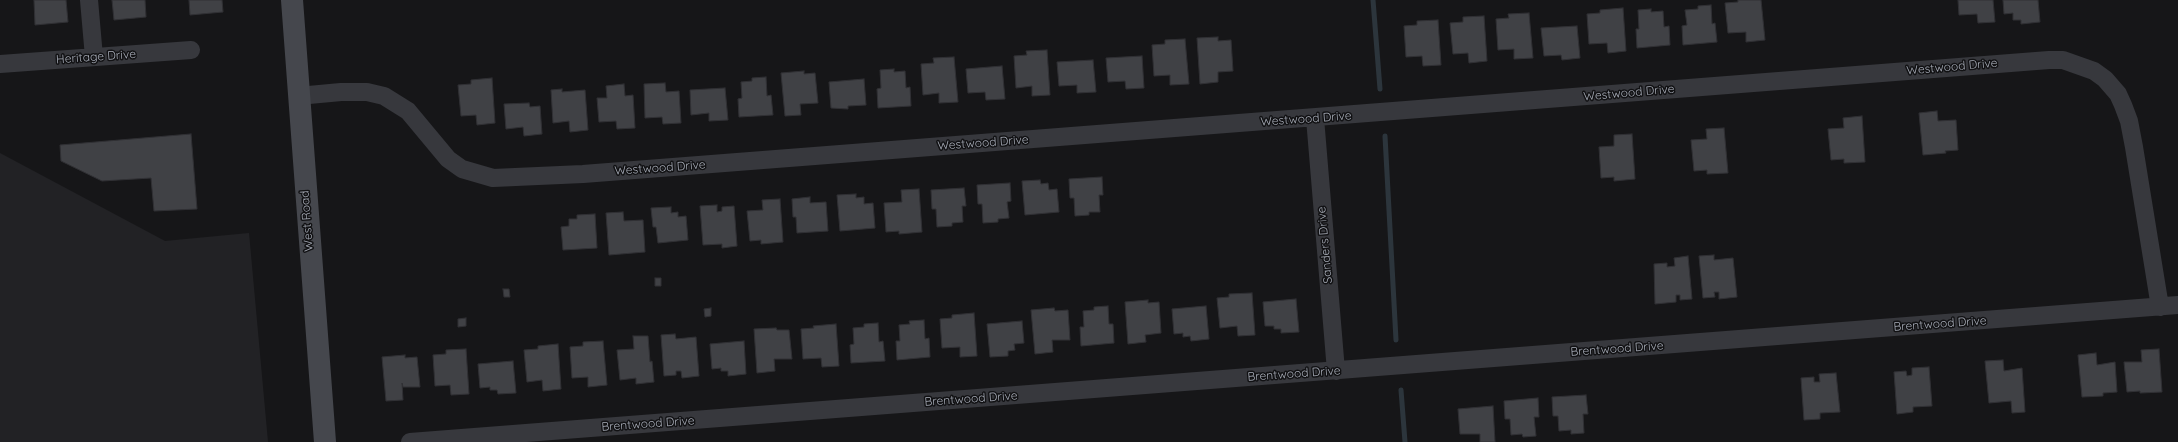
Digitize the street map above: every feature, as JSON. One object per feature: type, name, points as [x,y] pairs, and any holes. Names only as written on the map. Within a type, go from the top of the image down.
[{"type":"main road","name":"West Road","points":[[292,0],[325,442]]},
{"type":"street","points":[[89,0],[94,57]]},
{"type":"street","name":"Heritage Drive","points":[[0,64],[191,50]]},
{"type":"street","name":"Westwood Drive","points":[[298,96],[341,92],[366,92],[384,96],[408,111],[448,159],[462,168],[492,178],[583,174],[2063,60],[2094,71],[2105,79],[2118,94],[2123,105],[2129,121],[2169,306]]},
{"type":"street","name":"Sanders Drive","points":[[1315,118],[1336,371]]},
{"type":"street","name":"Brentwood Drive","points":[[410,442],[2169,306]]},
{"type":"shaded area","points":[[0,153],[165,241],[249,233],[268,442],[0,442]]},
{"type":"building","points":[[34,0],[66,0],[68,22],[35,25]]},
{"type":"building","points":[[112,0],[145,0],[146,17],[114,20]]},
{"type":"building","points":[[189,0],[222,0],[223,12],[190,15]]},
{"type":"building","points":[[1738,0],[1761,0],[1765,40],[1746,42],[1746,32],[1728,33],[1725,3],[1738,2]]},
{"type":"building","points":[[1958,0],[1993,0],[1995,22],[1978,23],[1977,14],[1959,15]]},
{"type":"building","points":[[2003,0],[2038,0],[2040,22],[2021,24],[2021,20],[2013,20],[2013,13],[2004,14]]},
{"type":"building","points":[[1711,5],[1712,24],[1715,23],[1717,42],[1683,45],[1682,26],[1687,25],[1685,10],[1698,9],[1698,6]]},
{"type":"building","points":[[1623,8],[1626,51],[1608,53],[1607,43],[1589,44],[1587,14],[1600,13],[1600,10]]},
{"type":"building","points":[[1651,9],[1651,12],[1663,11],[1664,27],[1669,26],[1670,45],[1637,48],[1636,29],[1639,29],[1638,10]]},
{"type":"building","points":[[1529,13],[1533,58],[1514,59],[1514,49],[1498,50],[1496,19],[1509,18],[1508,14]]},
{"type":"building","points":[[1484,16],[1487,61],[1469,63],[1468,53],[1453,54],[1450,23],[1463,22],[1463,17]]},
{"type":"building","points":[[1438,20],[1441,65],[1423,66],[1422,56],[1406,57],[1404,26],[1417,25],[1417,21]]},
{"type":"building","points":[[1577,26],[1580,58],[1562,60],[1561,55],[1544,56],[1541,28]]},
{"type":"building","points":[[1218,37],[1218,41],[1231,40],[1233,71],[1218,72],[1218,82],[1200,84],[1197,38]]},
{"type":"building","points":[[1185,39],[1189,84],[1170,85],[1170,75],[1154,76],[1152,45],[1165,44],[1165,40]]},
{"type":"building","points":[[1047,50],[1050,95],[1032,96],[1032,86],[1016,88],[1014,56],[1027,55],[1026,51]]},
{"type":"building","points":[[1142,56],[1144,88],[1126,89],[1125,81],[1108,82],[1106,58]]},
{"type":"building","points":[[954,57],[958,102],[939,103],[939,93],[923,95],[921,64],[934,63],[933,58]]},
{"type":"building","points":[[1093,60],[1096,92],[1077,93],[1077,85],[1059,86],[1057,62]]},
{"type":"building","points":[[1002,66],[1005,99],[986,100],[985,92],[968,93],[966,69]]},
{"type":"building","points":[[894,69],[894,72],[905,71],[906,88],[910,87],[911,106],[878,108],[877,89],[881,88],[880,70]]},
{"type":"building","points":[[804,71],[804,74],[815,73],[818,103],[800,104],[801,115],[785,116],[781,73]]},
{"type":"building","points":[[766,77],[767,96],[771,95],[773,115],[739,117],[738,99],[742,98],[741,82],[752,81],[752,78]]},
{"type":"building","points":[[492,78],[495,123],[477,125],[476,115],[461,116],[458,85],[471,84],[471,80]]},
{"type":"building","points":[[864,79],[866,105],[848,106],[848,109],[831,108],[829,82]]},
{"type":"building","points":[[665,83],[666,92],[679,91],[681,123],[663,124],[662,117],[645,118],[644,84]]},
{"type":"building","points":[[624,84],[625,96],[633,95],[635,128],[617,129],[616,121],[599,122],[597,98],[607,98],[606,86]]},
{"type":"building","points":[[725,88],[728,120],[709,121],[709,113],[691,115],[690,90]]},
{"type":"building","points":[[562,89],[562,92],[585,90],[588,130],[570,132],[569,121],[553,123],[551,90]]},
{"type":"building","points":[[529,103],[530,107],[540,106],[542,134],[524,136],[523,127],[506,129],[504,104]]},
{"type":"building","points":[[1937,111],[1938,121],[1956,120],[1958,150],[1945,151],[1946,153],[1923,155],[1919,113]]},
{"type":"building","points":[[1862,116],[1865,162],[1844,163],[1844,159],[1831,160],[1828,129],[1844,128],[1843,118]]},
{"type":"building","points":[[1724,128],[1728,173],[1707,174],[1707,170],[1694,171],[1691,140],[1707,139],[1706,129]]},
{"type":"building","points":[[191,134],[197,209],[154,211],[151,178],[102,181],[61,161],[60,145]]},
{"type":"building","points":[[1632,134],[1635,179],[1614,181],[1614,177],[1601,178],[1599,147],[1614,146],[1614,135]]},
{"type":"building","points":[[1102,177],[1103,195],[1099,195],[1100,212],[1089,212],[1089,215],[1075,216],[1074,198],[1070,198],[1069,179]]},
{"type":"building","points":[[1040,180],[1041,184],[1048,183],[1049,190],[1057,189],[1059,212],[1025,215],[1022,181]]},
{"type":"building","points":[[1010,183],[1011,201],[1007,202],[1009,218],[998,219],[998,222],[983,223],[982,204],[978,204],[977,185]]},
{"type":"building","points":[[964,188],[966,206],[962,206],[963,222],[952,223],[952,226],[937,227],[936,209],[932,209],[931,190]]},
{"type":"building","points":[[919,189],[922,232],[899,234],[899,231],[886,232],[884,203],[902,202],[901,190]]},
{"type":"building","points":[[856,194],[856,198],[864,197],[864,204],[873,203],[875,228],[840,231],[837,195]]},
{"type":"building","points":[[810,197],[810,203],[826,202],[828,231],[797,233],[796,217],[793,217],[792,199]]},
{"type":"building","points":[[780,199],[783,242],[761,244],[761,240],[750,241],[747,211],[763,210],[762,200]]},
{"type":"building","points":[[717,205],[717,212],[722,211],[722,207],[734,206],[737,246],[722,248],[722,244],[703,245],[700,206]]},
{"type":"building","points":[[671,207],[671,213],[678,212],[678,217],[686,216],[688,240],[658,243],[656,227],[653,227],[651,208]]},
{"type":"building","points":[[623,212],[624,221],[643,220],[645,252],[609,255],[606,213]]},
{"type":"building","points":[[595,214],[597,248],[563,250],[561,227],[569,226],[569,219],[577,219],[577,215]]},
{"type":"building","points":[[1714,255],[1714,260],[1733,258],[1737,297],[1719,299],[1719,292],[1714,292],[1715,297],[1703,298],[1699,256]]},
{"type":"building","points":[[1688,256],[1692,299],[1680,300],[1680,295],[1676,295],[1676,302],[1655,304],[1654,264],[1667,263],[1667,267],[1675,266],[1674,258]]},
{"type":"building","points":[[655,278],[661,278],[661,286],[655,286]]},
{"type":"building","points":[[503,289],[509,289],[510,297],[504,297]]},
{"type":"building","points":[[1252,293],[1255,335],[1238,336],[1237,326],[1220,328],[1217,298],[1229,297],[1229,294]]},
{"type":"building","points":[[1296,299],[1299,332],[1281,333],[1281,329],[1274,329],[1274,326],[1265,326],[1263,302]]},
{"type":"building","points":[[1148,300],[1148,303],[1159,302],[1161,333],[1145,335],[1146,342],[1128,344],[1125,302]]},
{"type":"building","points":[[1108,306],[1109,324],[1113,324],[1114,343],[1081,346],[1080,327],[1084,327],[1083,311],[1094,310],[1094,307]]},
{"type":"building","points":[[1206,306],[1209,339],[1191,341],[1190,336],[1183,337],[1183,333],[1174,334],[1172,309]]},
{"type":"building","points":[[711,308],[711,316],[705,317],[704,309]]},
{"type":"building","points":[[1054,308],[1055,311],[1068,310],[1070,340],[1052,340],[1053,352],[1035,354],[1031,310]]},
{"type":"building","points":[[974,313],[977,356],[960,357],[960,347],[942,348],[940,319],[952,318],[952,315]]},
{"type":"building","points":[[466,318],[466,326],[458,327],[458,319]]},
{"type":"building","points":[[924,320],[925,339],[929,338],[930,357],[897,360],[896,341],[900,341],[899,325],[910,324],[909,321]]},
{"type":"building","points":[[1022,321],[1024,343],[1014,344],[1015,350],[1008,351],[1008,356],[990,357],[987,324]]},
{"type":"building","points":[[878,323],[879,342],[883,341],[885,361],[851,363],[850,345],[854,344],[853,328],[864,327],[864,324]]},
{"type":"building","points":[[836,324],[839,366],[822,367],[821,358],[803,359],[801,329],[814,328],[813,326]]},
{"type":"building","points":[[776,328],[777,330],[789,330],[792,359],[774,359],[775,371],[757,373],[754,329]]},
{"type":"building","points":[[675,334],[676,339],[696,337],[699,376],[682,378],[681,371],[676,371],[676,375],[664,376],[661,335]]},
{"type":"building","points":[[633,336],[648,336],[650,362],[652,361],[654,382],[636,384],[636,378],[620,380],[617,350],[634,349]]},
{"type":"building","points":[[603,341],[607,385],[588,387],[588,377],[572,378],[570,347],[583,346],[583,342]]},
{"type":"building","points":[[744,341],[746,374],[728,376],[728,371],[721,371],[721,368],[712,369],[710,344]]},
{"type":"building","points":[[558,344],[561,389],[543,391],[542,380],[527,382],[524,350],[538,349],[538,346]]},
{"type":"building","points":[[466,349],[469,394],[451,395],[450,385],[435,386],[433,355],[446,354],[446,350]]},
{"type":"building","points":[[2159,349],[2162,392],[2127,392],[2124,362],[2142,362],[2141,350]]},
{"type":"building","points":[[2096,353],[2097,365],[2115,362],[2117,392],[2103,393],[2103,396],[2082,397],[2078,355]]},
{"type":"building","points":[[405,355],[405,358],[417,357],[420,387],[403,387],[402,383],[403,400],[386,401],[382,357]]},
{"type":"building","points":[[2003,360],[2004,371],[2022,368],[2025,412],[2012,413],[2011,401],[1989,403],[1985,361]]},
{"type":"building","points":[[513,361],[516,393],[498,394],[497,390],[490,390],[490,387],[480,388],[478,364]]},
{"type":"building","points":[[1929,367],[1932,406],[1913,407],[1913,412],[1897,414],[1894,372],[1906,371],[1907,376],[1912,375],[1912,368]]},
{"type":"building","points":[[1836,373],[1840,412],[1820,413],[1820,419],[1804,420],[1801,378],[1814,377],[1814,382],[1820,382],[1819,374]]},
{"type":"building","points":[[1586,395],[1588,414],[1583,414],[1584,433],[1571,434],[1571,430],[1559,431],[1558,416],[1553,416],[1552,397]]},
{"type":"building","points":[[1538,398],[1539,417],[1534,417],[1536,436],[1523,437],[1522,434],[1511,435],[1510,419],[1505,419],[1504,401]]},
{"type":"building","points":[[1493,406],[1495,442],[1480,442],[1480,434],[1460,434],[1458,409]]},
{"type":"waterway","points":[[1373,0],[1380,89]]},
{"type":"waterway","points":[[1385,136],[1396,340]]},
{"type":"waterway","points":[[1401,390],[1405,442]]}]
